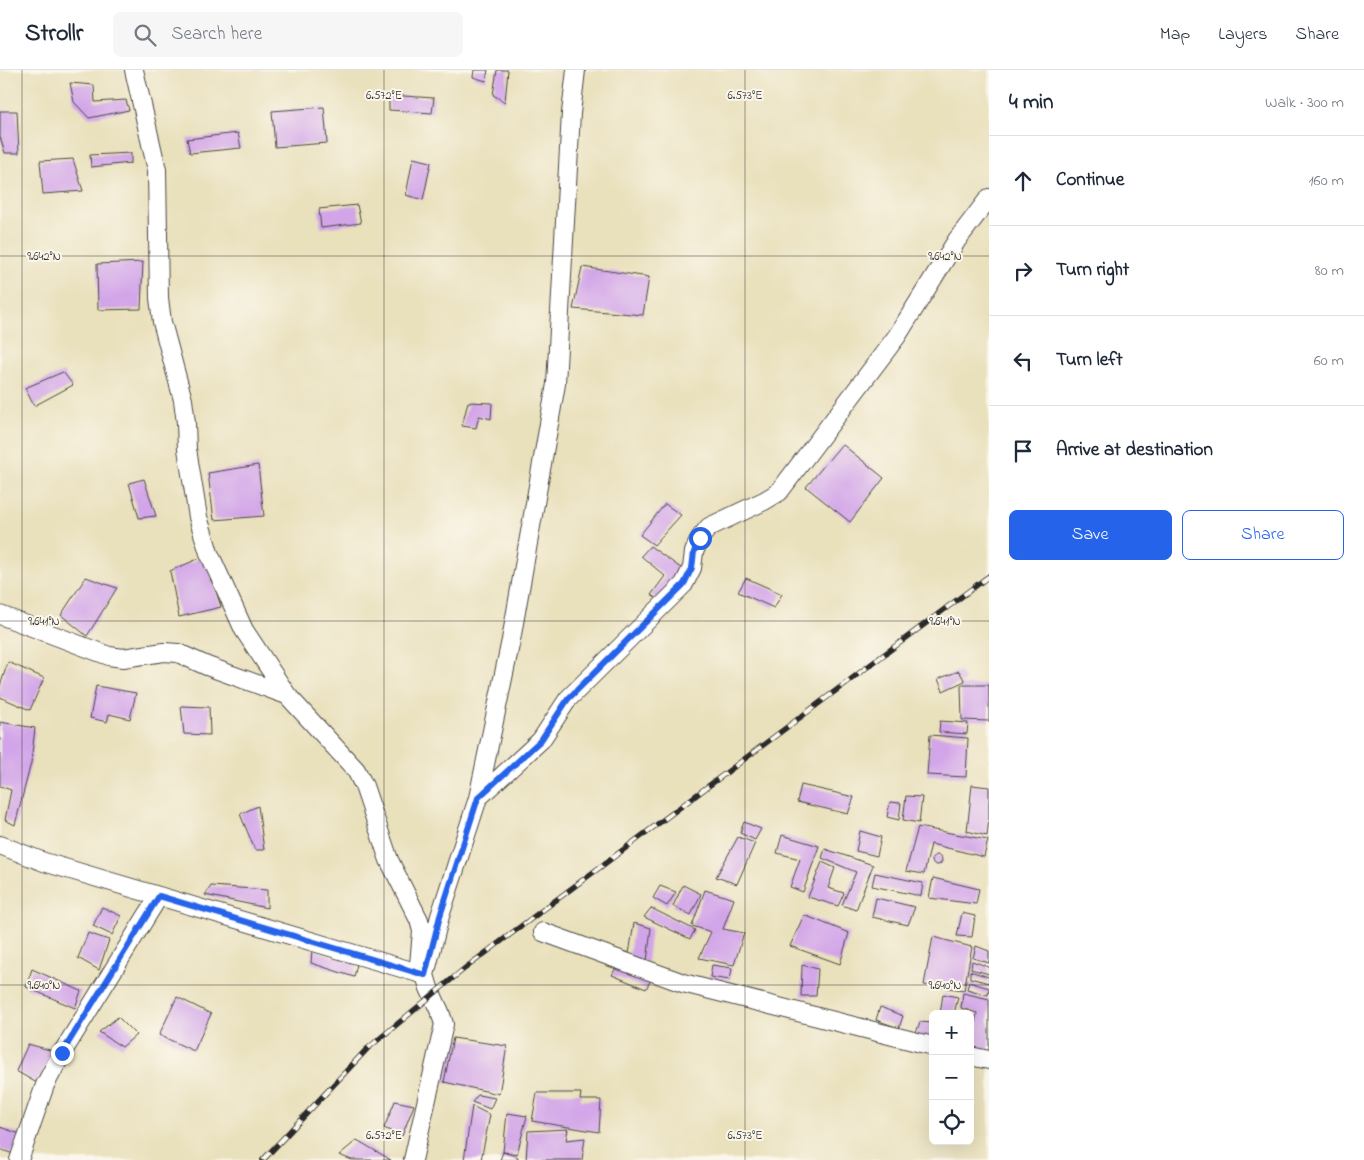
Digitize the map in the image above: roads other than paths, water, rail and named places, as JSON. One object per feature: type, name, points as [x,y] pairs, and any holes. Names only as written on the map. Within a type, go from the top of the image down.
[{"type":"street","points":[[134,70],[157,170],[159,298],[162,322],[183,400],[187,449],[198,517],[209,553],[244,630],[287,695],[356,770],[364,786],[389,860],[419,920],[422,932],[422,973],[444,1024],[413,1160]]},
{"type":"street","points":[[422,973],[478,798],[511,640],[556,384],[571,113],[576,70]]},
{"type":"street","points":[[478,798],[541,740],[568,699],[684,584],[692,568],[694,552],[700,538],[709,526],[764,501],[779,492],[897,336],[957,240],[989,198]]},
{"type":"street","points":[[0,614],[109,656],[123,658],[164,652],[178,653],[207,666],[287,695]]},
{"type":"street","points":[[0,845],[44,862],[422,973]]},
{"type":"street","points":[[18,1160],[50,1077],[62,1053],[159,896]]},
{"type":"street","points":[[543,932],[683,983],[929,1045]]},
{"type":"street","points":[[974,1057],[989,1060]]},
{"type":"railway","points":[[263,1160],[367,1049],[464,969],[989,576]]}]
